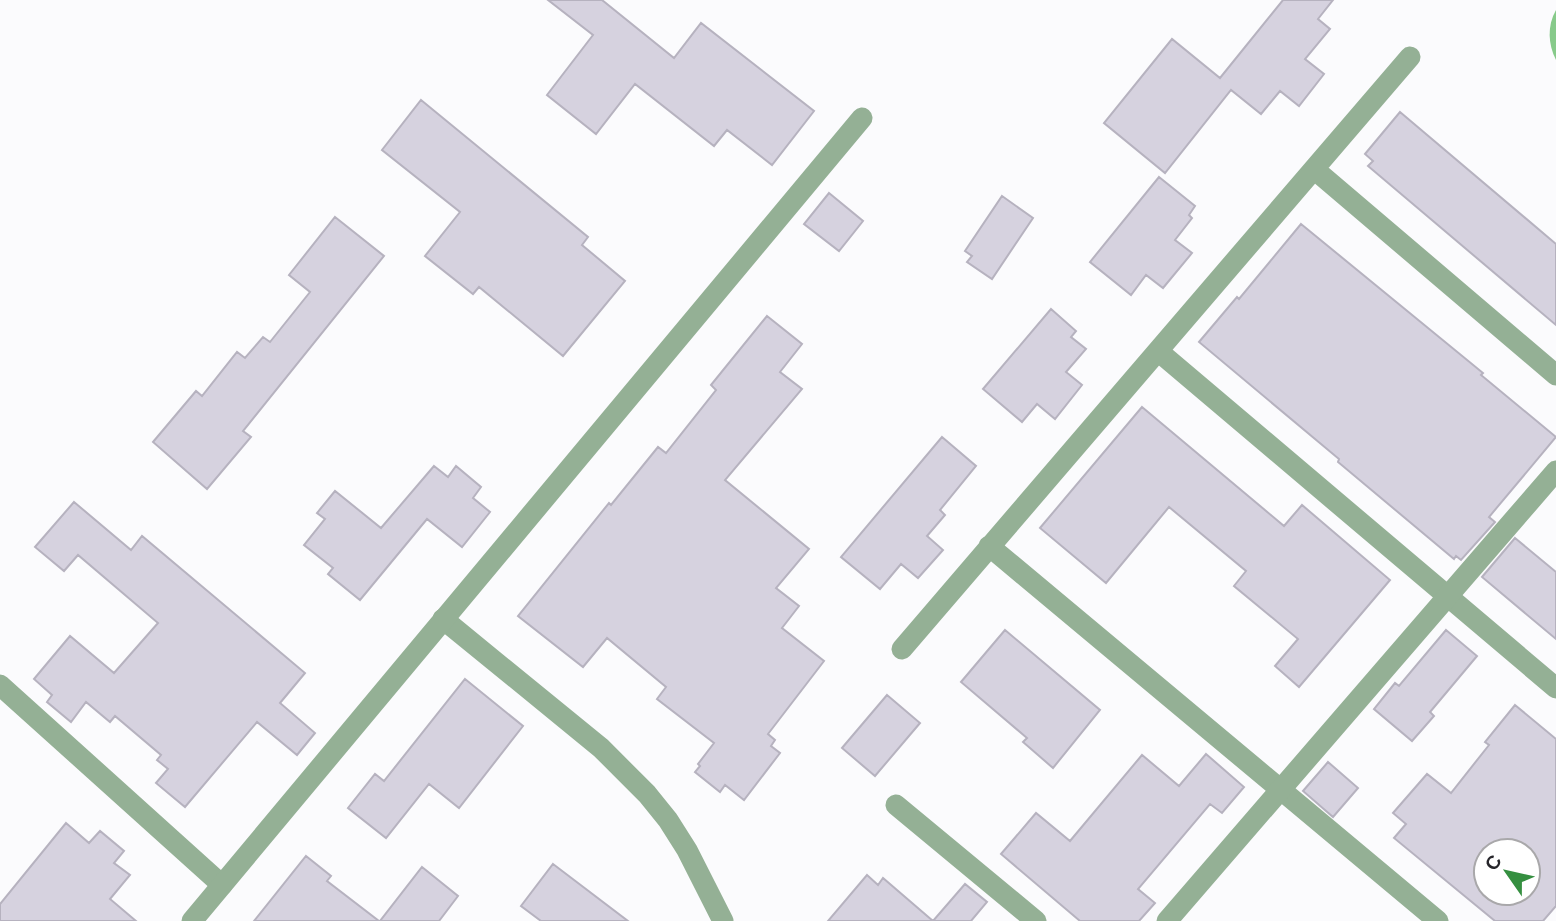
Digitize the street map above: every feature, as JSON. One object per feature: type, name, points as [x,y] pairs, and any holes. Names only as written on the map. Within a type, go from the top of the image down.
[{"type":"street","points":[[901,649],[1410,57]]},
{"type":"street","points":[[192,921],[862,118]]},
{"type":"street","points":[[1314,169],[1556,375]]},
{"type":"street","points":[[1158,351],[1556,688]]},
{"type":"street","points":[[1167,921],[1556,471]]},
{"type":"street","points":[[989,546],[1437,921]]},
{"type":"street","points":[[443,619],[601,748],[647,794],[687,850],[723,921]]},
{"type":"street","points":[[0,685],[222,885]]},
{"type":"street","points":[[896,805],[1036,921]]},
{"type":"green space","points":[[1556,10],[1556,60],[1550,35]]},
{"type":"building","points":[[548,0],[602,0],[674,58],[701,23],[814,111],[772,165],[727,130],[714,146],[635,84],[596,134],[547,95],[593,35]]},
{"type":"building","points":[[1283,0],[1333,0],[1318,19],[1330,29],[1305,59],[1324,74],[1299,106],[1280,91],[1261,114],[1231,90],[1165,173],[1104,123],[1172,39],[1220,78]]},
{"type":"building","points":[[421,100],[588,237],[582,245],[625,281],[563,356],[479,287],[473,294],[425,256],[460,212],[382,150]]},
{"type":"building","points":[[1400,112],[1556,244],[1556,325],[1368,166],[1373,161],[1365,154]]},
{"type":"building","points":[[1159,177],[1195,206],[1189,215],[1192,218],[1175,240],[1192,253],[1163,288],[1146,275],[1131,295],[1090,262]]},
{"type":"building","points":[[829,193],[863,221],[839,251],[804,224]]},
{"type":"building","points":[[1002,196],[1033,218],[992,279],[967,262],[972,256],[965,251]]},
{"type":"building","points":[[335,217],[384,256],[243,431],[251,437],[207,489],[153,442],[196,391],[202,396],[237,352],[245,358],[263,337],[270,342],[310,292],[289,275]]},
{"type":"building","points":[[1301,224],[1483,373],[1481,375],[1556,437],[1489,517],[1495,522],[1461,560],[1456,556],[1454,559],[1199,342],[1237,297],[1239,299]]},
{"type":"building","points":[[1051,309],[1076,331],[1071,337],[1086,349],[1066,372],[1082,385],[1055,419],[1037,404],[1022,422],[983,389]]},
{"type":"building","points":[[767,316],[802,344],[780,372],[802,389],[725,480],[809,549],[776,588],[799,606],[782,628],[824,661],[768,734],[775,740],[771,746],[780,753],[744,800],[725,785],[720,792],[695,772],[714,743],[657,699],[666,687],[607,638],[583,667],[518,616],[658,447],[666,453],[716,390],[711,385]]},
{"type":"building","points":[[1142,407],[1284,526],[1302,505],[1390,580],[1299,687],[1275,666],[1298,639],[1234,586],[1246,571],[1169,507],[1106,583],[1040,528]]},
{"type":"building","points":[[942,437],[976,466],[940,510],[945,515],[927,536],[943,550],[918,578],[901,564],[880,589],[841,557]]},
{"type":"building","points":[[434,466],[448,477],[456,466],[481,487],[473,498],[490,512],[462,547],[427,519],[360,600],[328,574],[333,568],[304,545],[325,519],[317,513],[335,491],[381,528]]},
{"type":"building","points":[[74,502],[131,550],[142,536],[305,673],[280,703],[315,733],[297,755],[257,722],[185,807],[156,783],[168,769],[157,760],[161,755],[115,716],[110,722],[86,702],[71,722],[47,702],[52,695],[34,679],[70,636],[114,673],[158,623],[78,555],[64,571],[35,547]]},
{"type":"building","points":[[1515,538],[1556,572],[1556,639],[1482,577]]},
{"type":"building","points":[[1005,630],[1100,710],[1053,768],[1023,742],[1027,738],[961,682]]},
{"type":"building","points":[[1446,630],[1477,656],[1430,712],[1434,716],[1412,741],[1374,709],[1395,683],[1399,686]]},
{"type":"building","points":[[465,679],[523,726],[459,808],[429,784],[386,838],[348,808],[375,774],[384,781]]},
{"type":"building","points":[[887,695],[920,723],[875,776],[842,748]]},
{"type":"building","points":[[1515,705],[1556,739],[1556,906],[1543,921],[1495,921],[1478,907],[1542,907],[1542,837],[1472,837],[1472,902],[1394,838],[1406,824],[1393,813],[1427,774],[1451,793],[1489,745],[1485,742]]},
{"type":"building","points":[[1206,754],[1244,787],[1222,813],[1210,804],[1138,889],[1155,903],[1139,921],[1080,921],[1001,854],[1036,813],[1070,841],[1142,755],[1179,786]]},
{"type":"building","points":[[1328,762],[1358,788],[1333,817],[1303,791]]},
{"type":"building","points":[[66,823],[89,843],[100,831],[124,851],[114,863],[130,875],[110,899],[136,921],[0,921],[0,904]]},
{"type":"building","points":[[306,856],[331,876],[327,881],[379,921],[254,921]]},
{"type":"building","points":[[553,864],[628,921],[541,921],[521,906]]},
{"type":"building","points":[[422,867],[458,896],[439,921],[380,921]]},
{"type":"building","points":[[867,875],[878,885],[883,878],[933,921],[828,921]]},
{"type":"building","points":[[965,884],[987,902],[971,921],[933,921]]}]
